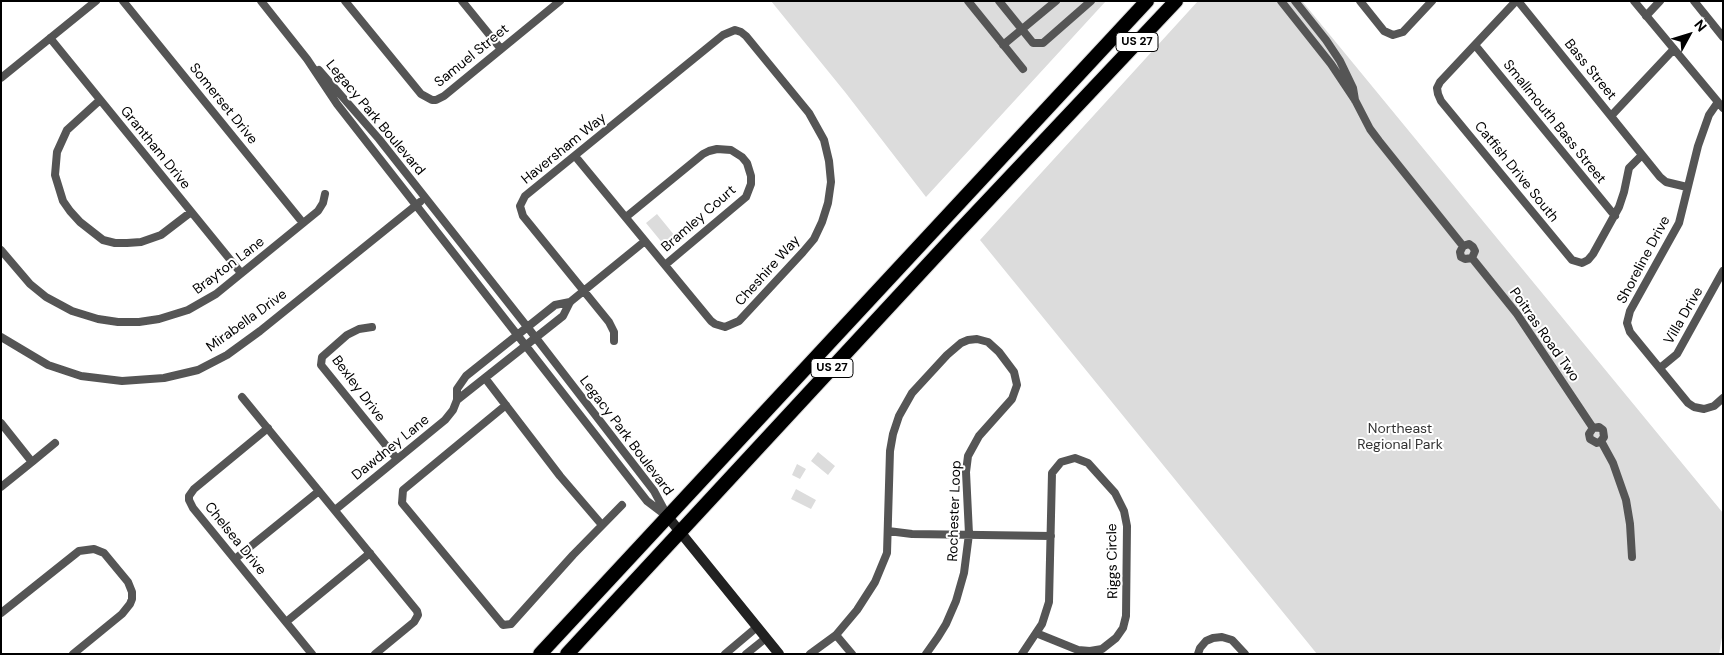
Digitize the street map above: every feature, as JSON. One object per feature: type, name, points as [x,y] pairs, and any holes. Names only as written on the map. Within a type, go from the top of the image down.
[{"type":"highway","name":"US 27","points":[[540,654],[1147,1]]},
{"type":"highway","points":[[1132,48],[1138,32],[1167,1]]},
{"type":"highway","name":"US 27","points":[[567,654],[948,243],[1176,1]]},
{"type":"highway","points":[[948,243],[946,236],[951,226],[982,186],[1013,152],[1023,135]]},
{"type":"street","points":[[1,78],[96,1]]},
{"type":"street","name":"Somerset Drive","points":[[123,1],[303,223]]},
{"type":"street","name":"Legacy Park Boulevard","points":[[261,1],[307,59],[364,121],[426,198],[654,491],[668,517]]},
{"type":"street","name":"Samuel Street","points":[[345,1],[421,94],[427,99],[432,100],[440,98],[560,1]]},
{"type":"street","points":[[462,1],[501,49]]},
{"type":"street","points":[[968,1],[1023,69]]},
{"type":"street","points":[[999,1],[1033,43],[1043,43],[1091,1]]},
{"type":"street","points":[[1004,45],[1056,1]]},
{"type":"street","name":"Poitras Road Two","points":[[1281,1],[1328,59],[1355,100],[1379,142],[1463,246],[1469,244],[1473,247],[1475,252],[1472,258],[1517,314],[1593,428],[1599,427],[1603,430],[1604,437],[1601,441],[1613,463],[1624,492],[1630,524],[1632,556]]},
{"type":"street","name":"Poitras Road Two","points":[[1295,1],[1340,61],[1353,88],[1355,100]]},
{"type":"street","points":[[1360,1],[1384,31],[1390,35],[1397,35],[1408,27],[1432,1]]},
{"type":"street","points":[[1475,45],[1517,1]]},
{"type":"street","name":"Bass Street","points":[[1517,1],[1664,180],[1687,187]]},
{"type":"street","points":[[1634,1],[1720,105]]},
{"type":"street","points":[[1646,16],[1660,1]]},
{"type":"street","points":[[1694,1],[1723,37]]},
{"type":"street","name":"Haversham Way","points":[[614,341],[614,332],[609,322],[523,216],[520,206],[525,196],[723,35],[735,30]]},
{"type":"street","name":"Cheshire Way","points":[[576,156],[711,321],[720,326],[730,326],[739,321],[803,252],[818,231],[826,213],[831,171],[827,150],[820,130],[810,113],[746,36],[735,30]]},
{"type":"street","name":"Grantham Drive","points":[[50,38],[241,274]]},
{"type":"street","name":"Catfish Drive South","points":[[1475,45],[1440,82],[1437,91],[1441,101],[1575,262],[1588,260],[1614,216]]},
{"type":"street","name":"Smallmouth Bass Street","points":[[1475,45],[1614,216]]},
{"type":"street","points":[[1611,116],[1674,49]]},
{"type":"street","name":"Legacy Park Boulevard","points":[[307,59],[337,104],[647,501],[668,517]]},
{"type":"street","points":[[100,100],[67,130],[57,152],[55,175],[63,201],[70,211],[80,222],[103,240],[115,243],[141,242],[161,235],[191,212]]},
{"type":"street","name":"Shoreline Drive","points":[[1720,105],[1710,115],[1698,146],[1680,223],[1630,312],[1627,323],[1630,332],[1688,403],[1694,407],[1704,409],[1714,406],[1723,398]]},
{"type":"street","name":"Bramley Court","points":[[626,217],[709,151],[717,149],[731,150],[742,157],[747,163],[751,184],[746,197],[665,264]]},
{"type":"street","points":[[1614,216],[1624,192],[1629,168],[1642,155]]},
{"type":"street","name":"Brayton Lane","points":[[1,250],[30,284],[55,302],[72,311],[90,317],[118,322],[149,321],[178,314],[207,300],[321,207],[325,194]]},
{"type":"street","name":"Mirabella Drive","points":[[1,337],[48,365],[81,376],[122,380],[156,379],[198,370],[226,355],[260,331],[426,198]]},
{"type":"street","points":[[570,302],[645,240]]},
{"type":"street","name":"Villa Drive","points":[[1660,368],[1677,354],[1723,271]]},
{"type":"street","name":"Dawdney Lane","points":[[335,510],[445,420],[453,410],[457,400],[457,388],[463,379],[555,305],[570,302]]},
{"type":"street","name":"Dawdney Lane","points":[[457,400],[563,316],[570,302]]},
{"type":"street","name":"Bexley Drive","points":[[372,327],[359,329],[348,335],[322,357],[321,365],[397,459]]},
{"type":"street","name":"Rochester Loop","points":[[810,654],[836,635],[857,610],[875,582],[887,553],[889,469],[893,434],[905,405],[927,377],[957,345],[974,339],[985,341],[991,345],[1007,362],[1016,378],[1017,385],[1012,398],[978,436],[968,456],[966,472],[969,534],[964,573],[956,601],[938,637],[926,654]]},
{"type":"street","points":[[485,378],[560,476],[602,525]]},
{"type":"street","points":[[242,397],[415,607],[418,615],[414,622],[374,654]]},
{"type":"street","points":[[506,405],[403,490],[402,503],[503,625],[511,624],[573,555],[622,505]]},
{"type":"street","points":[[1,423],[32,462]]},
{"type":"street","name":"Chelsea Drive","points":[[268,428],[194,489],[189,496],[189,500],[193,508],[312,654]]},
{"type":"street","points":[[1,487],[56,443]]},
{"type":"street","name":"Riggs Circle","points":[[1022,654],[1036,633],[1042,624],[1049,602],[1052,473],[1061,462],[1075,458],[1088,463],[1115,493],[1124,511],[1127,526],[1126,616],[1123,628],[1116,638],[1102,649],[1078,650],[1036,633]]},
{"type":"street","points":[[235,559],[319,491]]},
{"type":"street","points":[[668,517],[779,654]]},
{"type":"street","points":[[888,532],[1050,536]]},
{"type":"street","points":[[1,613],[79,551],[94,549],[104,553],[128,582],[132,592],[132,599],[122,614],[73,654]]},
{"type":"street","points":[[286,622],[370,553]]},
{"type":"street","points":[[725,654],[757,627]]},
{"type":"street","points":[[836,635],[852,654]]},
{"type":"street","points":[[1198,654],[1206,641],[1218,637],[1232,640],[1245,654]]},
{"type":"street","points":[[746,654],[766,638]]},
{"type":"green space","points":[[771,1],[1106,1],[926,197],[845,92]]},
{"type":"green space","name":"Northeast Regional Park","points":[[1198,1],[1302,1],[1723,513],[1723,632],[1719,654],[1317,654],[980,240]]},
{"type":"green space","points":[[657,214],[675,236],[664,245],[646,223]]},
{"type":"green space","points":[[818,452],[835,466],[828,475],[811,461]]},
{"type":"green space","points":[[797,464],[806,469],[800,479],[792,475]]},
{"type":"green space","points":[[796,489],[816,500],[811,509],[791,499]]}]
